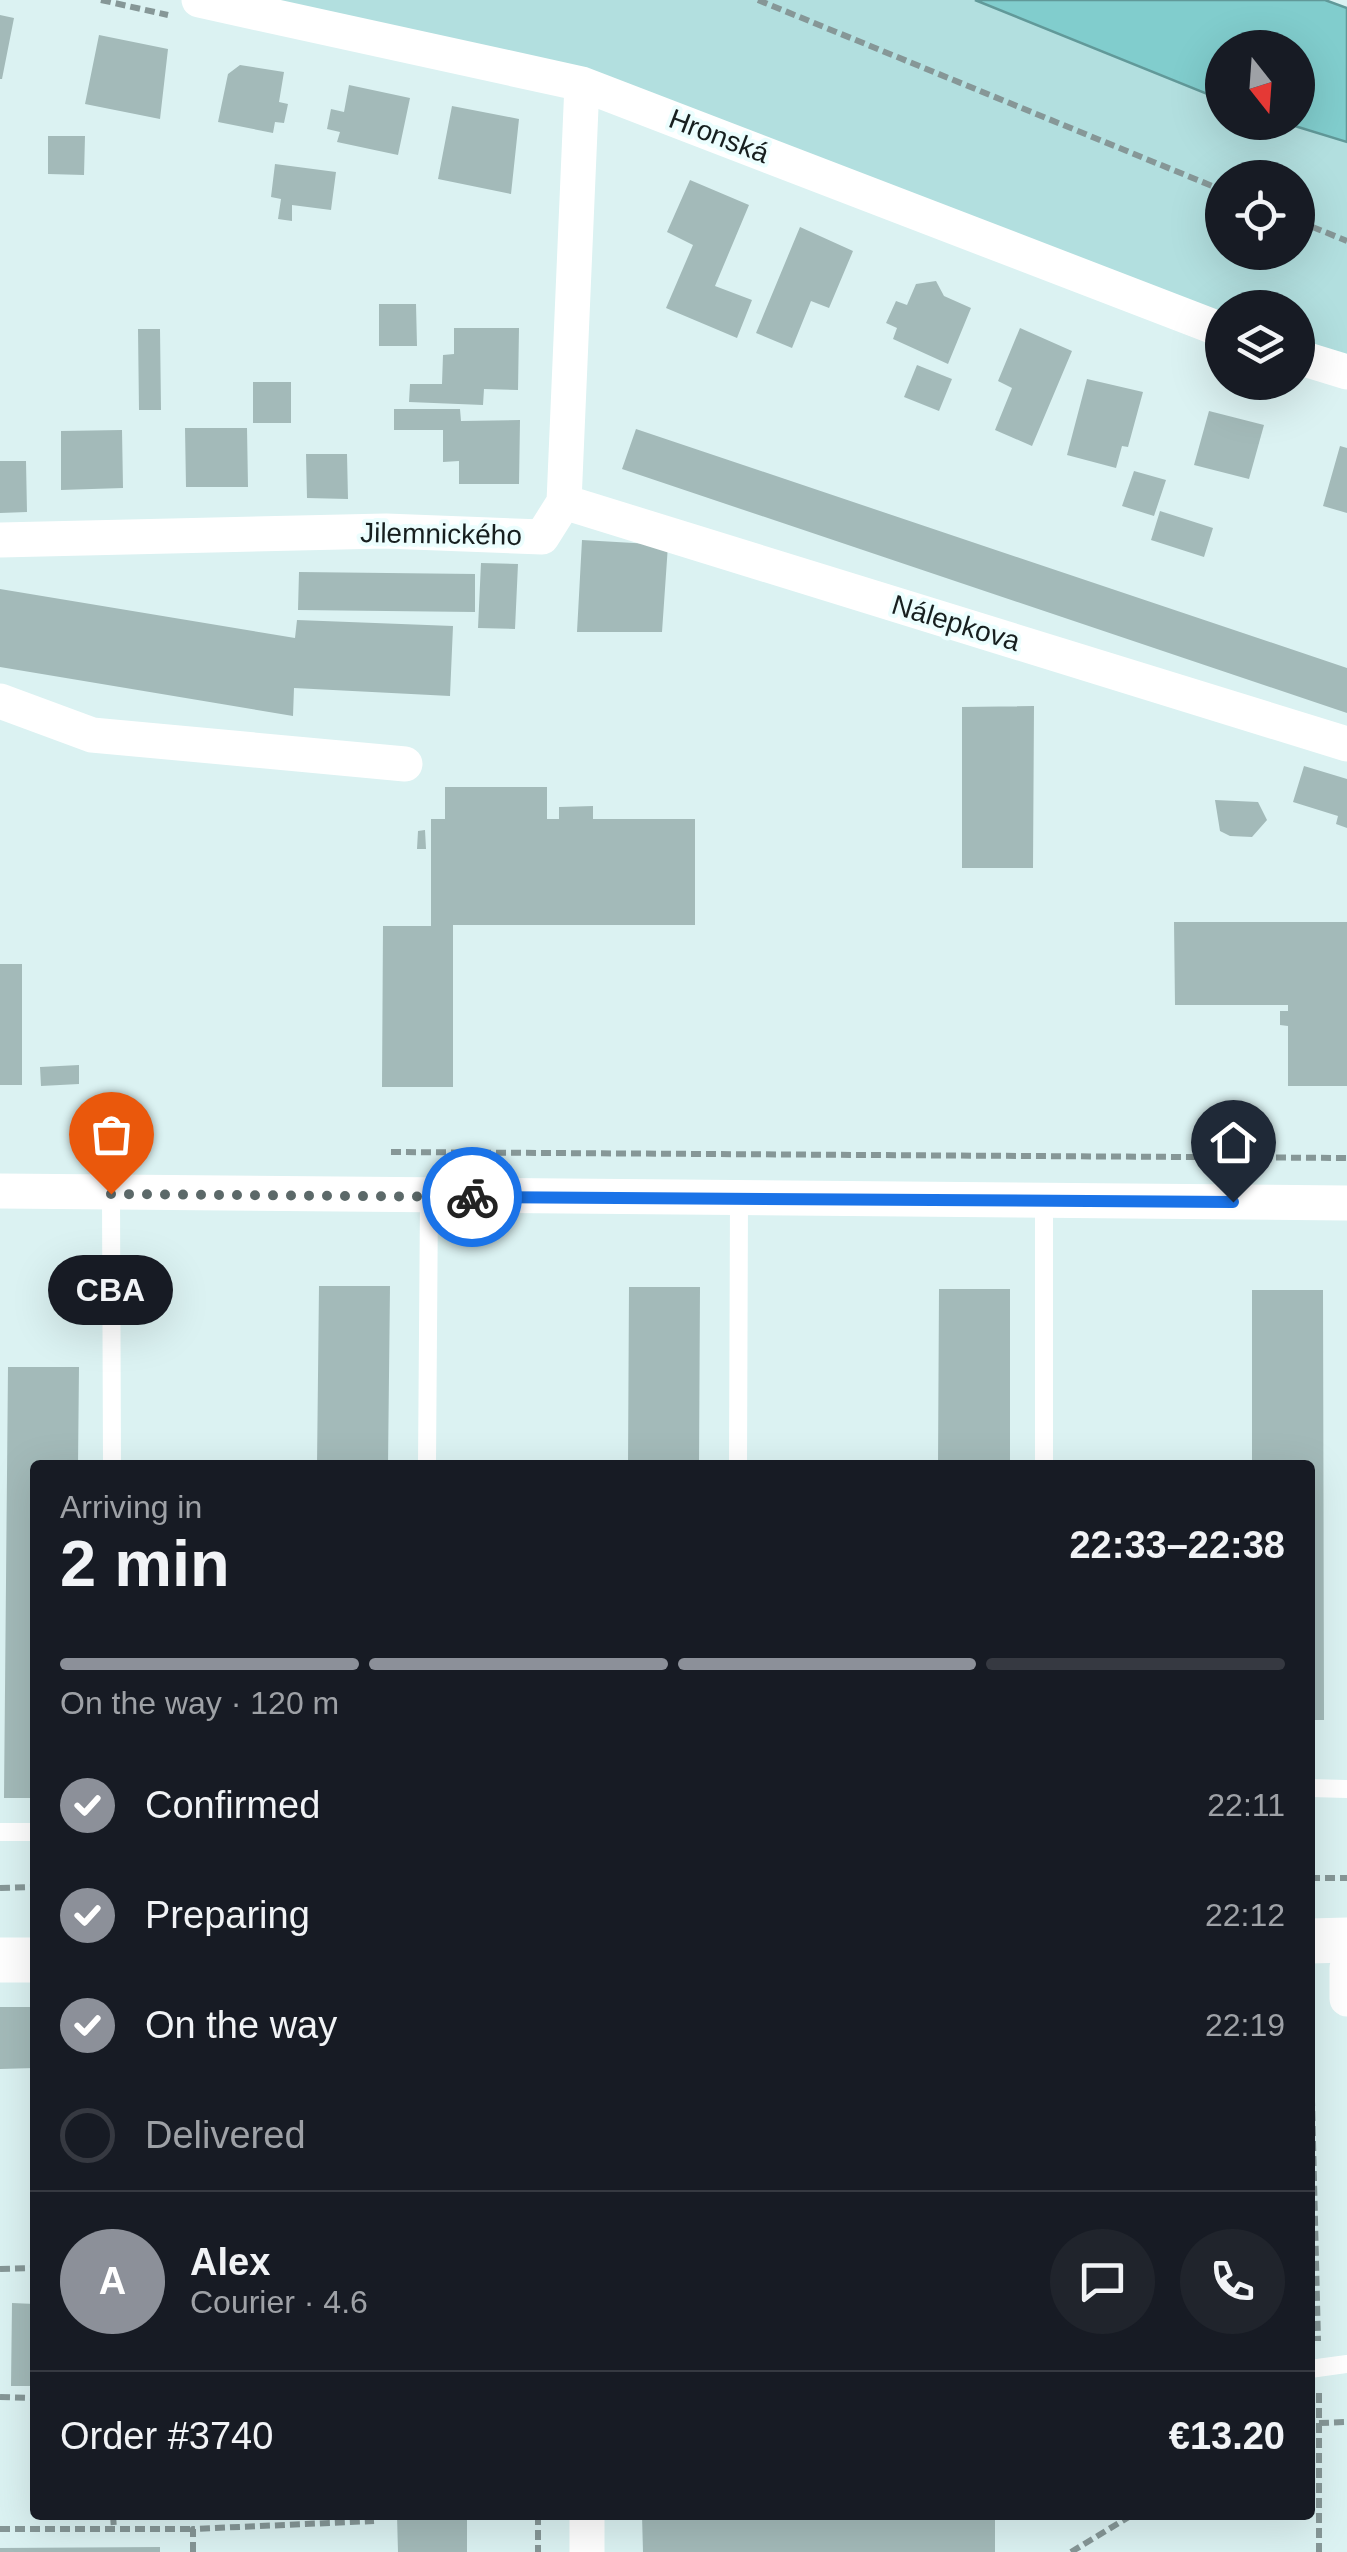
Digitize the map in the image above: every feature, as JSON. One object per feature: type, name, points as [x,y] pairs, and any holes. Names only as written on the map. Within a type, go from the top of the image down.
[{"type":"street","name":"Hronská","points":[[199,0],[582,84],[1205,323]]},
{"type":"street","points":[[564,502],[582,84]]},
{"type":"street","points":[[1315,363],[1347,372]]},
{"type":"street","name":"Jilemnického","points":[[0,540],[386,532],[542,536],[564,502]]},
{"type":"street","name":"Nálepkova","points":[[564,502],[1347,744]]},
{"type":"street","points":[[0,700],[92,735],[405,764]]},
{"type":"street","points":[[0,1191],[1347,1203]]},
{"type":"street","points":[[1315,1940],[1347,1940]]},
{"type":"street","points":[[0,1960],[30,1960]]},
{"type":"street","points":[[1347,1968],[1347,1999]]},
{"type":"street","points":[[586,2552],[587,2520]]},
{"type":"lane","points":[[111,1194],[112,1460]]},
{"type":"lane","points":[[428,1460],[429,1197]]},
{"type":"lane","points":[[738,1460],[739,1199]]},
{"type":"lane","points":[[1044,1201],[1044,1460]]},
{"type":"lane","points":[[1315,1788],[1347,1789]]},
{"type":"lane","points":[[0,1832],[30,1832]]},
{"type":"lane","points":[[1315,2369],[1347,2364]]},
{"type":"path","points":[[758,0],[1205,183]]},
{"type":"path","points":[[1315,227],[1347,241]]},
{"type":"path","points":[[381,1152],[1347,1158]]},
{"type":"path","points":[[1315,1878],[1347,1878]]},
{"type":"path","points":[[0,1888],[30,1887]]},
{"type":"path","points":[[0,2269],[30,2268]]},
{"type":"path","points":[[1315,2369],[1319,2401],[1320,2552]]},
{"type":"path","points":[[0,2397],[30,2398]]},
{"type":"path","points":[[1315,2403],[1319,2401]]},
{"type":"path","points":[[1319,2423],[1347,2422]]},
{"type":"path","points":[[113,2520],[114,2529]]},
{"type":"path","points":[[538,2520],[538,2552]]},
{"type":"path","points":[[1071,2552],[1124,2520]]},
{"type":"path","points":[[0,2528],[193,2528],[374,2521]]},
{"type":"path","points":[[193,2528],[193,2552]]},
{"type":"shaded area","points":[[199,0],[974,0],[1205,93],[1205,140],[1315,140],[1315,132],[1347,142],[1347,372],[1315,362],[1315,290],[1205,290],[1205,323],[582,84]]},
{"type":"shaded area","points":[[975,0],[1325,0],[1347,8],[1347,142],[1315,132],[1315,30],[1205,30],[1205,93]]},
{"type":"building","points":[[0,15],[14,18],[2,79],[0,79]]},
{"type":"building","points":[[99,35],[168,49],[160,119],[85,104]]},
{"type":"building","points":[[240,65],[284,72],[279,102],[288,104],[284,123],[275,122],[273,133],[218,122],[228,74]]},
{"type":"building","points":[[349,85],[410,98],[398,155],[337,142],[340,132],[327,129],[331,109],[344,112]]},
{"type":"building","points":[[452,106],[519,119],[511,194],[438,179]]},
{"type":"building","points":[[48,136],[85,136],[84,175],[48,174]]},
{"type":"building","points":[[275,164],[336,172],[331,210],[292,205],[292,221],[278,219],[281,199],[271,197]]},
{"type":"building","points":[[690,180],[749,205],[715,286],[752,300],[737,338],[666,308],[693,245],[667,232]]},
{"type":"building","points":[[800,227],[853,251],[829,308],[811,301],[792,348],[756,333]]},
{"type":"building","points":[[936,281],[944,296],[971,308],[948,364],[893,339],[897,328],[886,323],[896,301],[907,305],[916,284]]},
{"type":"building","points":[[379,304],[416,304],[417,346],[379,346]]},
{"type":"building","points":[[454,328],[519,328],[518,390],[484,389],[483,405],[409,402],[410,384],[442,384],[443,355],[454,354]]},
{"type":"building","points":[[1020,328],[1072,351],[1032,446],[995,430],[1012,388],[998,381]]},
{"type":"building","points":[[138,329],[160,329],[161,410],[139,410]]},
{"type":"building","points":[[917,365],[952,379],[939,411],[904,397]]},
{"type":"building","points":[[1087,379],[1143,392],[1128,447],[1122,446],[1116,468],[1067,455]]},
{"type":"building","points":[[253,382],[291,382],[291,423],[253,423]]},
{"type":"building","points":[[394,409],[460,409],[461,421],[520,420],[519,484],[459,484],[459,461],[443,462],[443,430],[394,430]]},
{"type":"building","points":[[1209,411],[1264,425],[1249,479],[1194,465]]},
{"type":"building","points":[[185,428],[247,428],[248,487],[186,487]]},
{"type":"building","points":[[636,429],[1347,668],[1347,713],[622,469]]},
{"type":"building","points":[[122,430],[123,488],[61,490],[61,431]]},
{"type":"building","points":[[1340,446],[1347,448],[1347,513],[1323,506]]},
{"type":"building","points":[[306,454],[347,454],[348,499],[307,498]]},
{"type":"building","points":[[0,461],[26,461],[27,512],[0,513]]},
{"type":"building","points":[[1134,471],[1166,480],[1154,516],[1122,506]]},
{"type":"building","points":[[1160,511],[1213,528],[1204,557],[1151,540]]},
{"type":"building","points":[[582,540],[668,545],[662,632],[577,632]]},
{"type":"building","points":[[481,563],[518,564],[515,629],[478,628]]},
{"type":"building","points":[[299,572],[475,574],[475,612],[298,610]]},
{"type":"building","points":[[0,589],[295,638],[297,620],[453,626],[450,696],[294,688],[293,716],[0,667]]},
{"type":"building","points":[[1034,706],[1033,868],[962,868],[962,707]]},
{"type":"building","points":[[1304,766],[1347,779],[1347,828],[1336,824],[1338,816],[1293,802]]},
{"type":"building","points":[[445,787],[547,787],[547,819],[559,819],[559,807],[593,806],[593,819],[695,819],[695,925],[453,925],[453,1087],[382,1087],[383,926],[431,926],[431,819],[445,819]]},
{"type":"building","points":[[1215,800],[1258,802],[1267,820],[1252,837],[1230,836],[1220,831]]},
{"type":"building","points":[[425,830],[426,849],[417,849],[418,831]]},
{"type":"building","points":[[1174,922],[1347,922],[1347,1086],[1288,1086],[1288,1026],[1280,1025],[1280,1011],[1288,1011],[1288,1005],[1175,1005]]},
{"type":"building","points":[[0,964],[22,964],[22,1085],[0,1085]]},
{"type":"building","points":[[79,1065],[79,1084],[41,1086],[40,1067]]},
{"type":"building","points":[[319,1286],[390,1286],[388,1460],[317,1460]]},
{"type":"building","points":[[629,1287],[700,1287],[699,1460],[628,1460]]},
{"type":"building","points":[[939,1289],[1010,1289],[1010,1460],[938,1460]]},
{"type":"building","points":[[1252,1290],[1323,1290],[1324,1720],[1315,1720],[1315,1460],[1252,1460]]},
{"type":"building","points":[[8,1367],[79,1367],[78,1460],[30,1460],[30,1798],[4,1798]]},
{"type":"building","points":[[0,2007],[30,2007],[30,2068],[0,2069]]},
{"type":"building","points":[[12,2303],[30,2304],[30,2386],[11,2386]]},
{"type":"building","points":[[397,2520],[467,2520],[467,2552],[398,2552]]},
{"type":"building","points":[[642,2520],[995,2520],[995,2552],[643,2552]]},
{"type":"building","points":[[160,2547],[160,2552],[0,2552],[0,2548]]},
{"type":"way so far","points":[[111,1194],[472,1197]]},
{"type":"place","name":"CBA","points":[[111,1194]]},
{"type":"route","points":[[472,1197],[1233,1202]]}]
